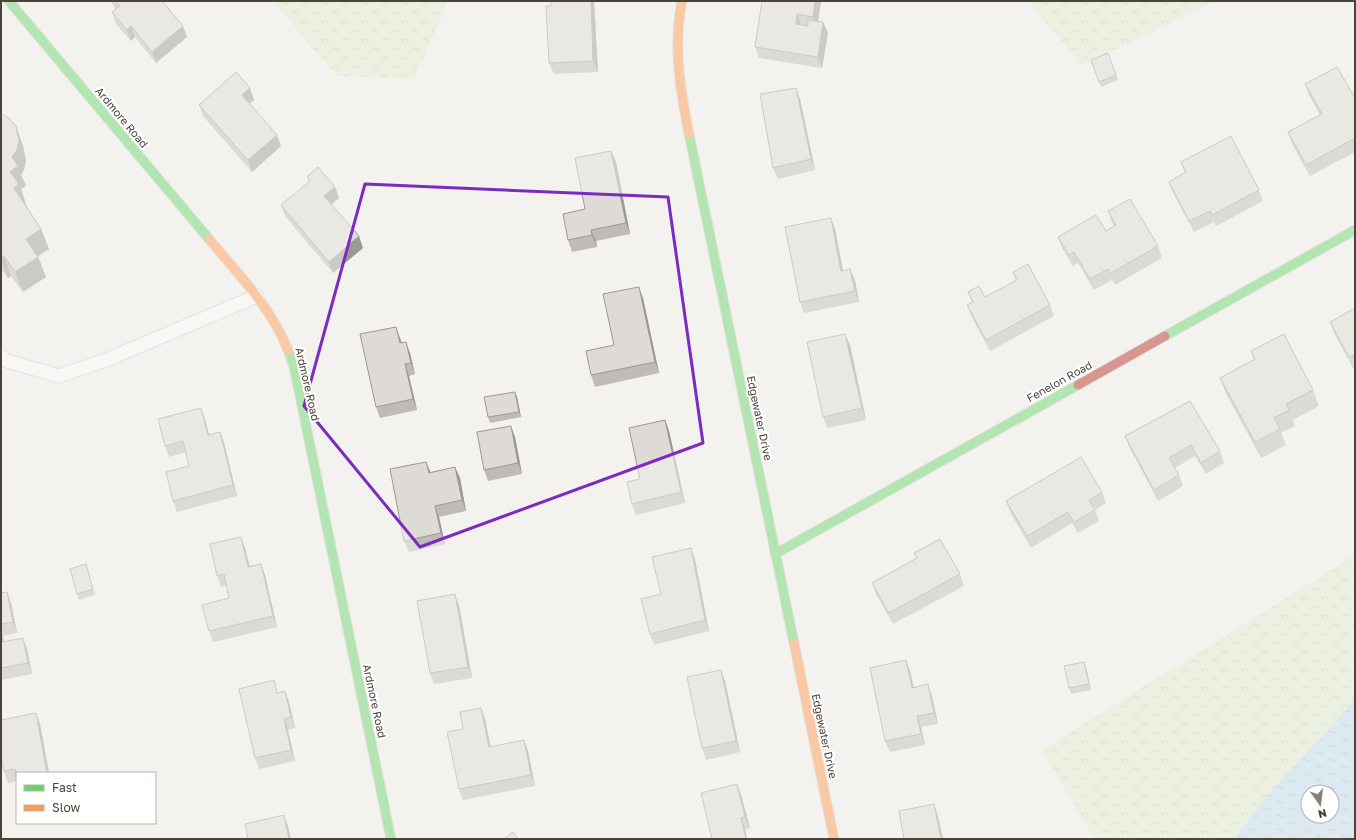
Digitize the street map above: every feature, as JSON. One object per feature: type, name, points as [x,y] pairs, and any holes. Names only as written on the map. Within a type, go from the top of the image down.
[{"type":"street","name":"Ardmore Road","points":[[9,1],[257,296],[277,325],[288,348],[294,368],[391,839]]},
{"type":"street","name":"Edgewater Drive","points":[[682,1],[678,37],[678,66],[681,95],[834,839]]},
{"type":"street","name":"Fenelon Road","points":[[775,554],[1355,230]]},
{"type":"lane","points":[[1,356],[6,361],[59,376],[106,360],[257,296]]},
{"type":"highlighted area","points":[[365,184],[668,197],[703,443],[420,547],[304,406]]},
{"type":"green space","points":[[273,1],[448,1],[414,79],[336,76]]},
{"type":"green space","points":[[1028,1],[1215,1],[1082,66]]},
{"type":"green space","points":[[1355,555],[1355,839],[1094,839],[1042,750]]},
{"type":"water","points":[[1355,700],[1355,839],[1234,839],[1270,792]]},
{"type":"building","points":[[115,1],[162,1],[183,26],[152,52],[131,26],[127,30],[112,12],[120,6]]},
{"type":"building","points":[[551,1],[591,1],[593,61],[549,63],[546,6],[551,6]]},
{"type":"building","points":[[762,1],[815,1],[813,17],[797,14],[796,24],[808,26],[808,20],[823,22],[818,57],[755,47]]},
{"type":"building","points":[[1108,53],[1116,75],[1099,82],[1091,60]]},
{"type":"building","points":[[1337,67],[1355,98],[1355,138],[1306,165],[1288,132],[1322,114],[1305,84]]},
{"type":"building","points":[[236,72],[250,88],[242,95],[277,135],[248,160],[199,105]]},
{"type":"building","points":[[796,88],[811,159],[773,168],[760,94]]},
{"type":"building","points":[[1,113],[10,119],[16,126],[19,141],[17,150],[12,157],[18,166],[10,172],[19,184],[14,188],[41,229],[26,239],[38,257],[15,272],[4,256],[1,258]]},
{"type":"building","points":[[1231,136],[1259,190],[1212,215],[1210,211],[1189,221],[1169,182],[1186,172],[1181,162]]},
{"type":"building","points":[[611,151],[626,223],[591,230],[592,235],[568,240],[563,214],[585,209],[575,158]]},
{"type":"building","points":[[318,167],[335,187],[324,196],[359,236],[329,262],[281,205],[310,181],[307,177]]},
{"type":"building","points":[[1130,199],[1158,246],[1111,273],[1108,269],[1090,279],[1074,252],[1069,255],[1058,237],[1096,215],[1106,231],[1116,225],[1108,211]]},
{"type":"building","points":[[831,218],[841,271],[850,269],[855,291],[800,302],[785,227]]},
{"type":"building","points":[[1028,264],[1050,305],[986,340],[967,305],[973,302],[968,292],[979,286],[985,297],[1017,280],[1013,272]]},
{"type":"building","points":[[639,287],[655,362],[591,375],[586,351],[614,345],[603,294]]},
{"type":"building","points":[[1355,308],[1355,354],[1349,357],[1330,322]]},
{"type":"building","points":[[396,327],[400,343],[406,342],[411,363],[405,364],[413,399],[376,407],[360,334]]},
{"type":"building","points":[[845,334],[862,408],[823,417],[807,342]]},
{"type":"building","points":[[1284,334],[1313,390],[1286,404],[1289,410],[1274,418],[1280,429],[1255,442],[1220,378],[1255,359],[1251,351]]},
{"type":"building","points":[[515,392],[519,412],[488,417],[484,397]]},
{"type":"building","points":[[1190,401],[1220,451],[1201,463],[1191,445],[1169,458],[1179,475],[1154,490],[1125,436]]},
{"type":"building","points":[[201,408],[208,435],[220,432],[233,485],[173,501],[166,472],[189,466],[183,441],[165,446],[158,419]]},
{"type":"building","points":[[665,420],[681,492],[632,504],[627,482],[640,479],[629,428]]},
{"type":"building","points":[[511,426],[518,463],[484,470],[477,432]]},
{"type":"building","points":[[1081,457],[1102,492],[1089,500],[1095,510],[1074,522],[1068,512],[1027,536],[1006,501]]},
{"type":"building","points":[[426,462],[429,473],[455,467],[462,500],[435,506],[441,533],[404,541],[390,469]]},
{"type":"building","points":[[241,537],[248,567],[261,564],[273,616],[209,631],[202,605],[229,598],[224,574],[217,576],[210,544]]},
{"type":"building","points":[[940,539],[960,574],[889,613],[872,583],[917,558],[914,553]]},
{"type":"building","points":[[691,548],[705,620],[650,634],[641,599],[661,594],[652,557]]},
{"type":"building","points":[[86,564],[93,589],[77,594],[70,569]]},
{"type":"building","points":[[7,592],[13,622],[1,624],[1,593]]},
{"type":"building","points":[[455,594],[468,667],[430,673],[417,601]]},
{"type":"building","points":[[1,636],[2,642],[23,638],[28,663],[1,668]]},
{"type":"building","points":[[906,660],[912,688],[928,684],[934,713],[917,716],[921,734],[885,741],[870,668]]},
{"type":"building","points":[[1084,662],[1089,684],[1069,688],[1064,666]]},
{"type":"building","points":[[721,670],[736,741],[702,748],[687,677]]},
{"type":"building","points":[[274,680],[277,693],[285,691],[291,717],[284,719],[291,750],[255,758],[239,689]]},
{"type":"building","points":[[481,708],[489,747],[524,740],[531,775],[459,789],[447,732],[463,729],[460,712]]},
{"type":"building","points":[[36,713],[47,772],[16,772],[16,774],[15,769],[4,771],[1,756],[1,720]]},
{"type":"building","points":[[737,784],[745,817],[741,818],[746,839],[712,839],[701,793]]},
{"type":"building","points":[[934,804],[941,839],[904,839],[899,811]]},
{"type":"building","points":[[284,815],[289,839],[248,839],[245,824]]},
{"type":"building","points":[[513,832],[518,839],[504,839]]},
{"type":"traffic: fast","points":[[9,1],[209,239]]},
{"type":"traffic: fast","points":[[689,134],[794,643]]},
{"type":"traffic: fast","points":[[1165,336],[1355,230]]},
{"type":"traffic: fast","points":[[288,350],[294,367],[391,839]]},
{"type":"traffic: fast","points":[[775,554],[1078,385]]},
{"type":"traffic: slow","points":[[682,1],[679,18],[678,51],[680,84],[689,134]]},
{"type":"traffic: slow","points":[[209,239],[242,278],[273,319],[288,350]]},
{"type":"traffic: slow","points":[[794,643],[834,839]]},
{"type":"traffic: jam","points":[[1078,385],[1165,336]]}]
